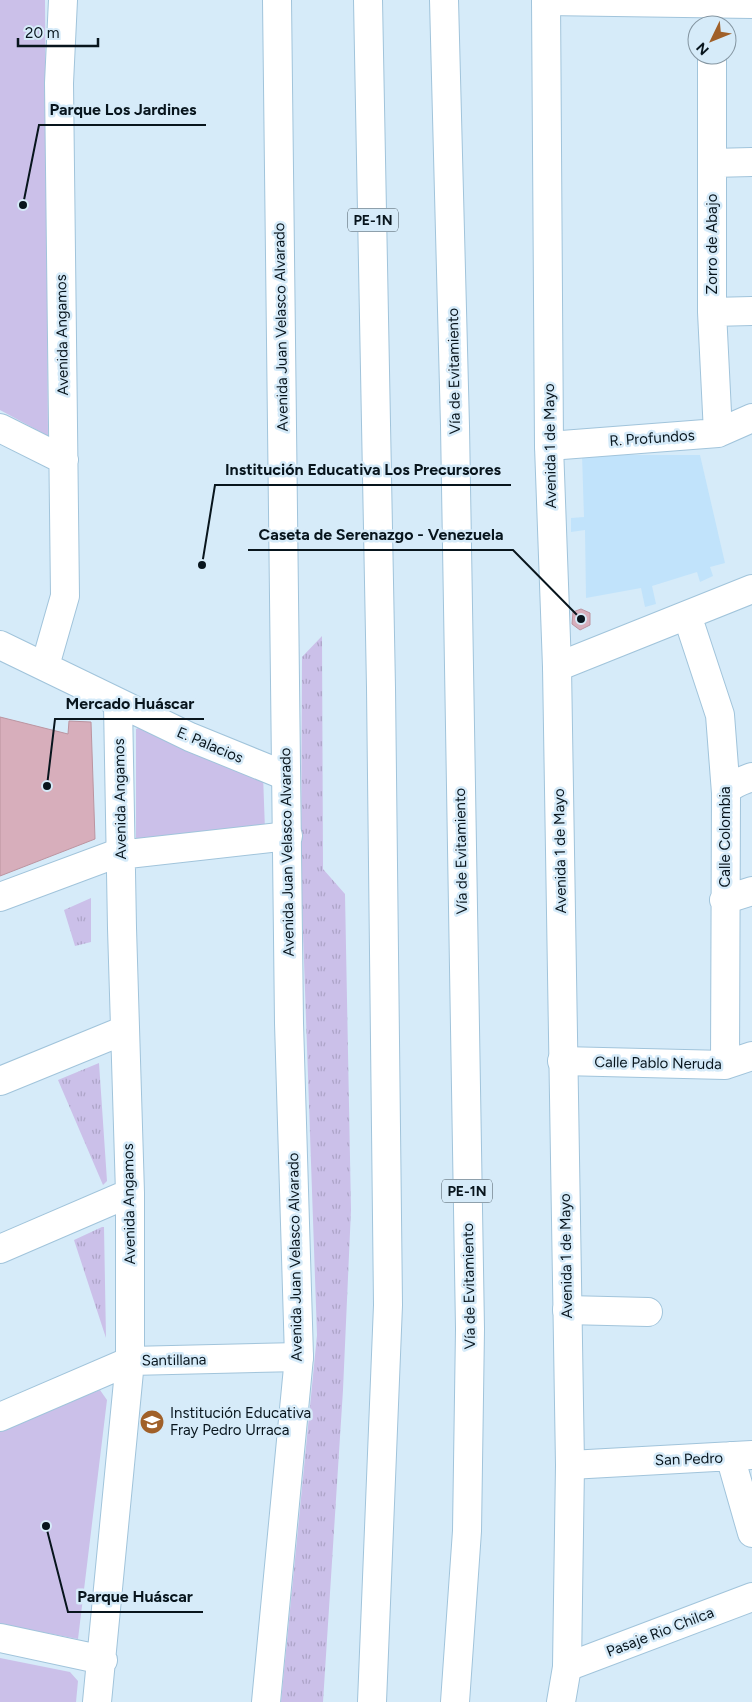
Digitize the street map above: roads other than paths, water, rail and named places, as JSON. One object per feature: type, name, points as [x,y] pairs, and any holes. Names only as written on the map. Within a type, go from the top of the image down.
[{"type":"main road","name":"Avenida Angamos","points":[[45,666],[66,596],[59,83],[63,0]]},
{"type":"main road","name":"Avenida Juan Velasco Alvarado","points":[[266,1702],[299,1357],[288,1023],[288,836],[277,0]]},
{"type":"main road","name":"PE-1N","points":[[368,0],[381,688],[388,1305],[372,1702]]},
{"type":"main road","name":"Vía de Evitamiento","points":[[444,0],[455,426],[470,1329],[466,1531],[455,1702]]},
{"type":"main road","points":[[546,0],[712,9],[752,4]]},
{"type":"main road","name":"Avenida 1 de Mayo","points":[[546,0],[549,446],[558,666],[562,1061],[570,1465],[567,1667],[561,1702]]},
{"type":"main road","name":"Zorro de Abajo","points":[[712,65],[712,312],[718,433]]},
{"type":"main road","points":[[712,163],[752,162]]},
{"type":"main road","points":[[712,312],[752,311]]},
{"type":"main road","name":"R. Profundos","points":[[549,446],[718,433],[752,418]]},
{"type":"main road","points":[[0,428],[64,460]]},
{"type":"main road","points":[[558,666],[752,589]]},
{"type":"main road","name":"Calle Colombia","points":[[687,615],[720,715],[726,793],[724,900],[725,1065]]},
{"type":"main road","name":"E. Palacios","points":[[0,645],[190,738],[286,776]]},
{"type":"main road","name":"Avenida Angamos","points":[[97,1702],[103,1660],[130,1361],[130,1193],[118,704]]},
{"type":"main road","points":[[726,793],[729,787],[752,777]]},
{"type":"main road","points":[[0,897],[110,856],[288,836]]},
{"type":"main road","points":[[724,900],[752,891]]},
{"type":"main road","points":[[0,1082],[125,1030]]},
{"type":"main road","name":"Calle Pablo Neruda","points":[[562,1061],[725,1065],[752,1056]]},
{"type":"main road","points":[[0,1249],[130,1193]]},
{"type":"main road","points":[[567,1310],[648,1312]]},
{"type":"main road","name":"Santillana","points":[[0,1417],[130,1361],[299,1357]]},
{"type":"main road","name":"San Pedro","points":[[570,1465],[741,1456],[752,1533]]},
{"type":"main road","name":"Pasaje Rio Chilca","points":[[567,1667],[752,1597]]},
{"type":"main road","points":[[0,1638],[103,1660]]},
{"type":"place","name":"Parque Los Jardines","points":[[23,205]]},
{"type":"place","name":"Institución Educativa Los Precursores","points":[[202,565]]},
{"type":"place","name":"Caseta de Serenazgo - Venezuela","points":[[581,619]]},
{"type":"place","name":"Mercado Huáscar","points":[[47,786]]},
{"type":"place","name":"Institución Educativa Fray Pedro Urraca","points":[[152,1422]]},
{"type":"place","name":"Parque Huáscar","points":[[46,1526]]}]
